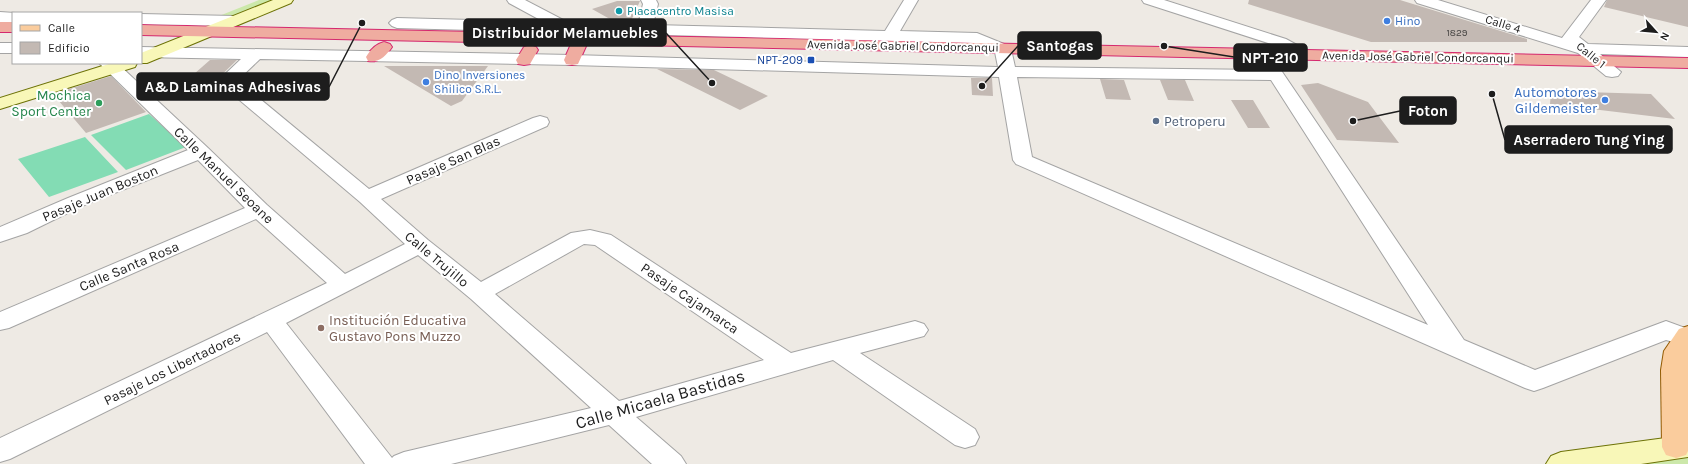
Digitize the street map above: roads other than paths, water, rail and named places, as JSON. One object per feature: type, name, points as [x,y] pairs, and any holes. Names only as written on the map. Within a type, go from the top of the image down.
[{"type":"highway","name":"Avenida José Gabriel Condorcanqui","points":[[205,26],[579,45],[737,37],[1005,60],[1688,74]]},
{"type":"highway","points":[[0,27],[12,27]]},
{"type":"highway","points":[[142,30],[180,37],[379,52]]},
{"type":"highway","points":[[0,39],[12,39]]},
{"type":"highway","name":"Avenida José Gabriel Condorcanqui","points":[[1268,65],[1296,54],[1688,63]]},
{"type":"highway","points":[[1628,62],[1643,73]]},
{"type":"main road","points":[[142,57],[147,47],[180,37],[205,26],[237,8],[286,0]]},
{"type":"main road","points":[[0,95],[114,64]]},
{"type":"main road","points":[[0,104],[114,64]]},
{"type":"main road","points":[[1561,464],[1682,447],[1674,370],[1677,351],[1687,337]]},
{"type":"street","points":[[514,0],[567,28],[579,45]]},
{"type":"street","points":[[644,30],[651,4],[648,0]]},
{"type":"street","points":[[890,35],[911,0]]},
{"type":"street","points":[[1149,0],[1280,42],[1291,48],[1296,54]]},
{"type":"street","name":"Calle 4","points":[[1422,0],[1465,5],[1583,49]]},
{"type":"street","name":"Calle 1","points":[[1599,0],[1570,38],[1612,72]]},
{"type":"street","points":[[0,17],[12,17]]},
{"type":"street","points":[[142,19],[205,26]]},
{"type":"street","points":[[398,23],[567,28]]},
{"type":"street","points":[[147,47],[255,55],[379,52],[527,55],[644,30],[737,37],[890,35],[977,38],[1005,60],[1023,160],[1534,381],[1666,330],[1687,337]]},
{"type":"street","points":[[579,45],[1005,60],[1268,65],[1455,347]]},
{"type":"street","points":[[0,48],[12,48]]},
{"type":"street","points":[[1583,49],[1688,52]]},
{"type":"street","name":"Calle Trujillo","points":[[255,55],[229,79],[236,88],[367,198],[420,245],[479,293],[671,464]]},
{"type":"street","name":"Calle Manuel Seoane","points":[[114,64],[259,210],[343,285]]},
{"type":"street","name":"Pasaje San Blas","points":[[367,198],[540,122]]},
{"type":"street","name":"Pasaje Juan Boston","points":[[0,235],[19,228],[75,202],[201,152]]},
{"type":"street","name":"Calle Santa Rosa","points":[[0,322],[259,210]]},
{"type":"street","name":"Pasaje Cajamarca","points":[[479,293],[579,238],[590,237],[603,240],[788,363]]},
{"type":"street","name":"Pasaje Los Libertadores","points":[[0,451],[343,285],[420,245]]},
{"type":"street","points":[[271,320],[381,464]]},
{"type":"street","name":"Calle Micaela Bastidas","points":[[404,464],[614,413],[788,363],[914,330]]},
{"type":"street","points":[[836,350],[965,437]]},
{"type":"place","name":"Placacentro Masisa","points":[[619,11]]},
{"type":"place","name":"Hino","points":[[1387,21]]},
{"type":"place","name":"A&D Laminas Adhesivas","points":[[362,23]]},
{"type":"place","name":"NPT-210","points":[[1164,46]]},
{"type":"place","name":"NPT-209","points":[[811,60]]},
{"type":"place","name":"Dino Inversiones Shilico S.R.L.","points":[[426,82]]},
{"type":"place","name":"Distribuidor Melamuebles","points":[[712,83]]},
{"type":"place","name":"Santogas","points":[[982,86]]},
{"type":"place","name":"Aserradero Tung Ying","points":[[1492,94]]},
{"type":"place","name":"Automotores Gildemeister","points":[[1605,100]]},
{"type":"place","name":"Mochica Sport Center","points":[[99,103]]},
{"type":"place","name":"Petroperu","points":[[1156,121]]},
{"type":"place","name":"Foton","points":[[1353,121]]},
{"type":"place","name":"Institución Educativa Gustavo Pons Muzzo","points":[[321,328]]}]
